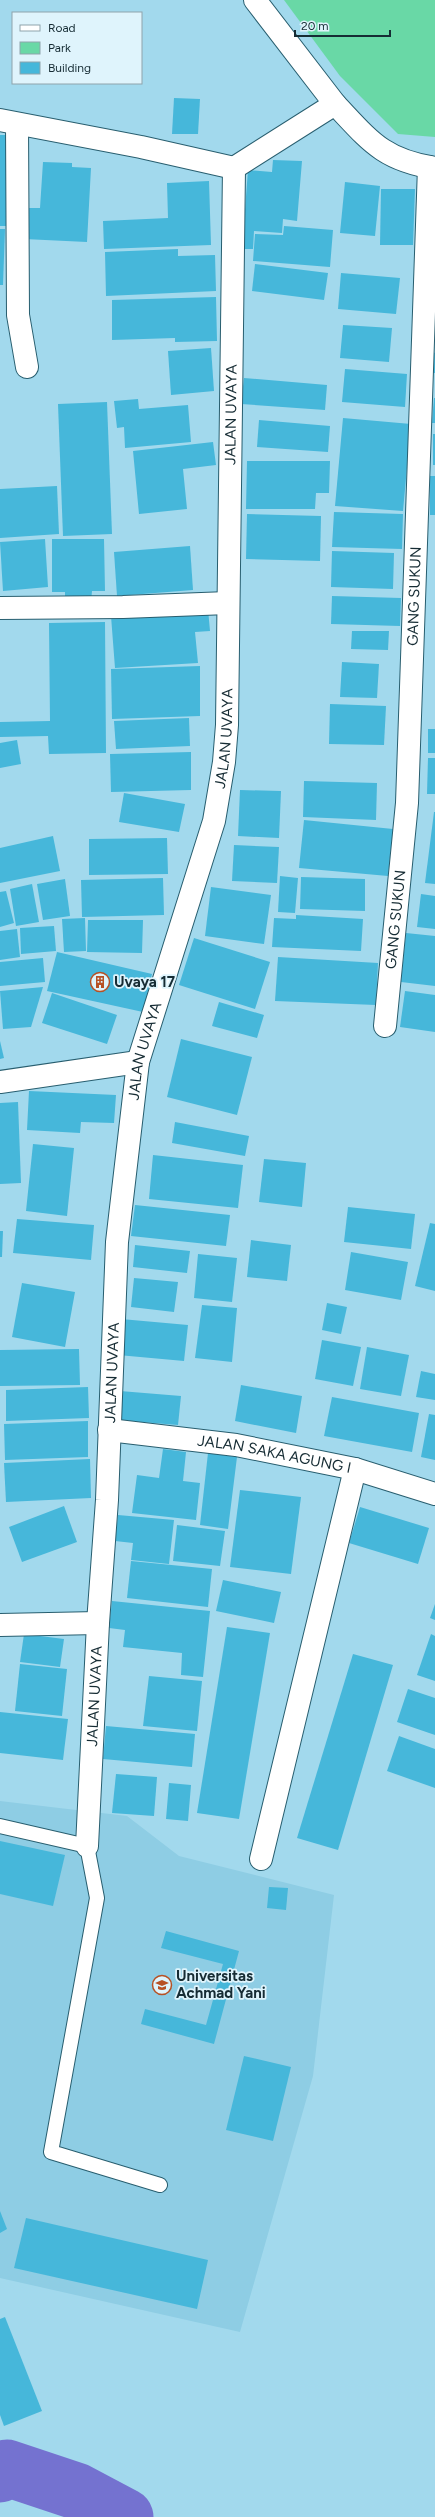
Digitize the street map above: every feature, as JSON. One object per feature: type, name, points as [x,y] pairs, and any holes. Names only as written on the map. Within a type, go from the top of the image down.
[{"type":"street","points":[[255,0],[336,104],[378,148],[400,160],[432,167]]},
{"type":"street","points":[[27,367],[18,315],[9,122],[141,147],[234,168],[336,104]]},
{"type":"street","name":"GANG SUKUN","points":[[385,1026],[407,803],[432,167]]},
{"type":"street","name":"JALAN UVAYA","points":[[86,1846],[98,1623],[107,1500],[117,1242],[138,1062],[214,822],[224,762],[227,725],[234,168]]},
{"type":"street","points":[[0,608],[123,607],[228,603]]},
{"type":"street","points":[[0,1082],[138,1062]]},
{"type":"street","name":"JALAN SAKA AGUNG I","points":[[109,1430],[236,1445],[355,1469],[435,1494]]},
{"type":"street","points":[[261,1858],[355,1469]]},
{"type":"street","points":[[0,1625],[98,1623]]},
{"type":"lane","points":[[0,1826],[86,1846],[97,1898],[51,2152],[160,2185]]},
{"type":"shaded area","name":"Universitas Achmad Yani","points":[[0,1801],[127,1816],[179,1856],[334,1895],[313,2076],[240,2332],[0,2278]]},
{"type":"green space","points":[[284,0],[435,0],[435,137],[398,134],[340,76]]},
{"type":"building","points":[[174,98],[200,99],[198,134],[172,134]]},
{"type":"building","points":[[0,135],[7,135],[6,226],[0,226]]},
{"type":"building","points":[[273,160],[302,161],[297,221],[283,219],[282,233],[254,231],[253,249],[242,249],[248,170],[272,172]]},
{"type":"building","points":[[43,162],[72,163],[72,167],[91,168],[87,242],[24,239],[25,208],[40,208]]},
{"type":"building","points":[[209,181],[211,245],[104,249],[103,221],[168,218],[167,183]]},
{"type":"building","points":[[345,182],[380,186],[375,236],[340,233]]},
{"type":"building","points":[[381,189],[415,189],[413,245],[380,245]]},
{"type":"building","points":[[284,226],[333,230],[330,267],[253,261],[255,234],[283,235]]},
{"type":"building","points":[[0,229],[5,229],[3,285],[0,285]]},
{"type":"building","points":[[178,249],[178,256],[215,255],[216,291],[106,296],[105,252]]},
{"type":"building","points":[[255,264],[328,273],[324,300],[252,291]]},
{"type":"building","points":[[341,273],[400,278],[396,314],[338,309]]},
{"type":"building","points":[[216,297],[217,341],[175,342],[175,338],[112,340],[112,300]]},
{"type":"building","points":[[343,325],[392,328],[389,362],[340,358]]},
{"type":"building","points":[[211,348],[214,391],[171,395],[168,351]]},
{"type":"building","points":[[433,352],[435,353],[435,373],[431,373]]},
{"type":"building","points":[[345,369],[407,374],[405,407],[342,402]]},
{"type":"building","points":[[244,378],[327,385],[325,410],[241,404]]},
{"type":"building","points":[[434,398],[435,423],[432,423]]},
{"type":"building","points":[[138,399],[139,409],[188,405],[191,442],[125,448],[124,427],[117,428],[114,401]]},
{"type":"building","points":[[107,402],[112,534],[63,536],[58,404]]},
{"type":"building","points":[[343,418],[411,424],[403,511],[335,506]]},
{"type":"building","points":[[259,420],[330,426],[328,452],[257,447]]},
{"type":"building","points":[[433,434],[435,434],[435,465],[433,465]]},
{"type":"building","points":[[213,442],[216,465],[183,469],[187,509],[139,514],[133,451]]},
{"type":"building","points":[[247,461],[330,461],[329,493],[316,493],[315,509],[246,509]]},
{"type":"building","points":[[430,476],[435,476],[435,515],[430,515]]},
{"type":"building","points":[[57,486],[59,534],[0,538],[0,489]]},
{"type":"building","points":[[334,512],[403,514],[402,549],[332,547]]},
{"type":"building","points":[[247,514],[321,516],[320,561],[246,559]]},
{"type":"building","points":[[45,539],[48,587],[3,591],[0,542]]},
{"type":"building","points":[[52,539],[104,539],[105,591],[92,591],[91,602],[65,603],[65,592],[52,592]]},
{"type":"building","points":[[190,546],[193,590],[117,596],[114,552]]},
{"type":"building","points":[[332,551],[394,553],[393,589],[331,587]]},
{"type":"building","points":[[332,596],[401,598],[400,626],[331,624]]},
{"type":"building","points":[[208,609],[210,631],[195,632],[198,663],[115,668],[111,616]]},
{"type":"building","points":[[105,622],[106,753],[49,754],[48,736],[0,737],[0,722],[50,721],[49,623]]},
{"type":"building","points":[[352,631],[389,631],[388,650],[351,649]]},
{"type":"building","points":[[342,662],[379,664],[377,698],[340,697]]},
{"type":"building","points":[[200,666],[200,716],[112,719],[111,669]]},
{"type":"building","points":[[330,704],[386,706],[384,745],[329,744]]},
{"type":"building","points":[[189,718],[190,746],[116,749],[114,721]]},
{"type":"building","points":[[428,729],[435,729],[435,753],[428,753]]},
{"type":"building","points":[[17,740],[21,764],[0,768],[0,743]]},
{"type":"building","points":[[191,752],[191,790],[111,792],[110,754]]},
{"type":"building","points":[[428,758],[435,758],[435,794],[427,794]]},
{"type":"building","points":[[304,781],[377,783],[376,820],[303,817]]},
{"type":"building","points":[[240,790],[281,791],[279,838],[238,836]]},
{"type":"building","points":[[124,793],[185,804],[179,832],[119,822]]},
{"type":"building","points":[[435,812],[435,884],[425,883]]},
{"type":"building","points":[[304,820],[393,829],[388,876],[299,868]]},
{"type":"building","points":[[53,836],[60,871],[0,883],[0,848]]},
{"type":"building","points":[[167,838],[168,874],[89,875],[89,839]]},
{"type":"building","points":[[234,845],[279,847],[277,883],[232,881]]},
{"type":"building","points":[[280,876],[298,878],[295,913],[278,912]]},
{"type":"building","points":[[301,877],[365,879],[365,911],[300,909]]},
{"type":"building","points":[[163,878],[164,915],[82,917],[81,880]]},
{"type":"building","points":[[65,879],[70,916],[43,920],[37,884]]},
{"type":"building","points":[[32,884],[39,922],[16,926],[10,889]]},
{"type":"building","points":[[211,887],[271,895],[264,944],[205,936]]},
{"type":"building","points":[[6,891],[14,923],[0,927],[0,892]]},
{"type":"building","points":[[421,894],[435,896],[435,929],[417,927]]},
{"type":"building","points":[[296,915],[363,919],[361,951],[272,947],[274,918],[296,919]]},
{"type":"building","points":[[85,918],[86,951],[64,952],[62,919]]},
{"type":"building","points":[[88,920],[143,920],[142,953],[87,952]]},
{"type":"building","points":[[54,926],[56,951],[21,954],[20,928]]},
{"type":"building","points":[[17,929],[20,957],[0,960],[0,931]]},
{"type":"building","points":[[406,933],[435,936],[435,986],[401,982]]},
{"type":"building","points":[[194,938],[270,962],[255,1009],[179,985]]},
{"type":"building","name":"Uvaya 17","points":[[57,952],[152,974],[143,1012],[47,991]]},
{"type":"building","points":[[278,957],[378,963],[376,1005],[275,1001]]},
{"type":"building","points":[[43,958],[45,982],[0,986],[0,962]]},
{"type":"building","points":[[43,987],[31,1027],[3,1029],[0,991]]},
{"type":"building","points":[[405,991],[435,995],[435,1032],[400,1027]]},
{"type":"building","points":[[52,993],[117,1015],[107,1044],[42,1023]]},
{"type":"building","points":[[219,1002],[264,1015],[257,1038],[212,1026]]},
{"type":"building","points":[[181,1039],[252,1057],[237,1115],[167,1097]]},
{"type":"building","points":[[0,1041],[4,1058],[0,1059]]},
{"type":"building","points":[[29,1091],[116,1095],[114,1123],[81,1122],[80,1133],[27,1130]]},
{"type":"building","points":[[18,1102],[21,1183],[0,1184],[0,1103]]},
{"type":"building","points":[[175,1122],[249,1136],[245,1156],[172,1143]]},
{"type":"building","points":[[33,1144],[74,1148],[67,1216],[26,1211]]},
{"type":"building","points":[[153,1155],[243,1165],[238,1208],[149,1199]]},
{"type":"building","points":[[264,1159],[306,1163],[302,1207],[259,1202]]},
{"type":"building","points":[[135,1205],[230,1215],[226,1246],[131,1236]]},
{"type":"building","points":[[348,1207],[415,1214],[411,1249],[344,1242]]},
{"type":"building","points":[[17,1219],[94,1225],[91,1260],[13,1253]]},
{"type":"building","points":[[430,1223],[435,1224],[435,1291],[415,1286]]},
{"type":"building","points":[[0,1231],[3,1231],[2,1257],[0,1257]]},
{"type":"building","points":[[251,1240],[291,1245],[287,1281],[247,1277]]},
{"type":"building","points":[[135,1245],[190,1251],[187,1273],[133,1267]]},
{"type":"building","points":[[351,1252],[408,1262],[401,1300],[345,1290]]},
{"type":"building","points":[[198,1254],[237,1258],[232,1302],[194,1298]]},
{"type":"building","points":[[134,1278],[178,1282],[174,1312],[131,1307]]},
{"type":"building","points":[[22,1283],[75,1292],[65,1347],[12,1337]]},
{"type":"building","points":[[327,1303],[347,1307],[341,1334],[322,1330]]},
{"type":"building","points":[[202,1305],[237,1308],[232,1362],[195,1358]]},
{"type":"building","points":[[121,1319],[188,1325],[184,1361],[118,1355]]},
{"type":"building","points":[[322,1340],[361,1347],[353,1386],[315,1379]]},
{"type":"building","points":[[367,1347],[409,1355],[401,1396],[360,1389]]},
{"type":"building","points":[[79,1349],[80,1385],[0,1386],[0,1350]]},
{"type":"building","points":[[421,1371],[435,1374],[435,1400],[416,1397]]},
{"type":"building","points":[[241,1385],[302,1396],[296,1433],[235,1421]]},
{"type":"building","points":[[88,1387],[89,1418],[6,1421],[6,1390]]},
{"type":"building","points":[[120,1391],[181,1396],[178,1425],[117,1420]]},
{"type":"building","points":[[332,1397],[419,1413],[412,1452],[324,1436]]},
{"type":"building","points":[[429,1414],[435,1415],[435,1460],[421,1457]]},
{"type":"building","points":[[88,1421],[88,1457],[5,1460],[4,1424]]},
{"type":"building","points":[[163,1449],[186,1452],[183,1481],[200,1483],[196,1520],[132,1513],[137,1475],[159,1478]]},
{"type":"building","points":[[208,1453],[237,1457],[228,1529],[200,1525]]},
{"type":"building","points":[[90,1459],[91,1498],[6,1502],[4,1463]]},
{"type":"building","points":[[240,1490],[301,1497],[291,1574],[230,1567]]},
{"type":"building","points":[[64,1506],[77,1542],[22,1562],[9,1527]]},
{"type":"building","points":[[360,1507],[429,1528],[418,1564],[349,1543]]},
{"type":"building","points":[[118,1515],[174,1520],[169,1564],[131,1560],[133,1543],[115,1541]]},
{"type":"building","points":[[177,1525],[225,1531],[220,1566],[173,1561]]},
{"type":"building","points":[[131,1561],[212,1569],[208,1607],[127,1598]]},
{"type":"building","points":[[223,1580],[281,1592],[274,1623],[216,1611]]},
{"type":"building","points":[[112,1601],[210,1611],[203,1677],[181,1675],[182,1653],[123,1647],[125,1630],[109,1628]]},
{"type":"building","points":[[435,1604],[435,1620],[430,1618]]},
{"type":"building","points":[[227,1627],[270,1633],[239,1819],[197,1813]]},
{"type":"building","points":[[24,1634],[64,1639],[60,1667],[20,1662]]},
{"type":"building","points":[[431,1634],[435,1636],[435,1681],[417,1675]]},
{"type":"building","points":[[353,1654],[393,1665],[338,1850],[297,1838]]},
{"type":"building","points":[[20,1664],[67,1669],[62,1716],[15,1711]]},
{"type":"building","points":[[149,1676],[202,1681],[197,1731],[143,1726]]},
{"type":"building","points":[[408,1689],[435,1698],[435,1735],[397,1722]]},
{"type":"building","points":[[0,1712],[68,1719],[63,1760],[0,1753]]},
{"type":"building","points":[[106,1726],[195,1734],[192,1767],[103,1759]]},
{"type":"building","points":[[399,1736],[435,1749],[435,1788],[387,1771]]},
{"type":"building","points":[[116,1774],[157,1777],[154,1816],[112,1813]]},
{"type":"building","points":[[169,1783],[191,1785],[188,1821],[166,1819]]},
{"type":"building","points":[[0,1841],[65,1855],[53,1906],[0,1894]]},
{"type":"building","points":[[269,1887],[288,1888],[286,1910],[267,1908]]},
{"type":"building","points":[[166,1931],[239,1951],[214,2044],[141,2024],[145,2009],[206,2025],[223,1964],[161,1948]]},
{"type":"building","points":[[244,2056],[291,2067],[273,2141],[226,2130]]},
{"type":"building","points":[[0,2211],[7,2229],[0,2233]]},
{"type":"building","points":[[26,2218],[208,2260],[197,2309],[14,2268]]},
{"type":"building","points":[[5,2317],[42,2411],[4,2426],[0,2415],[0,2319]]},
{"type":"waterway","points":[[0,2474],[7,2468],[76,2491],[125,2517]]},
{"type":"place","name":"Uvaya 17","points":[[100,982]]},
{"type":"place","name":"Universitas Achmad Yani","points":[[162,1985]]}]
